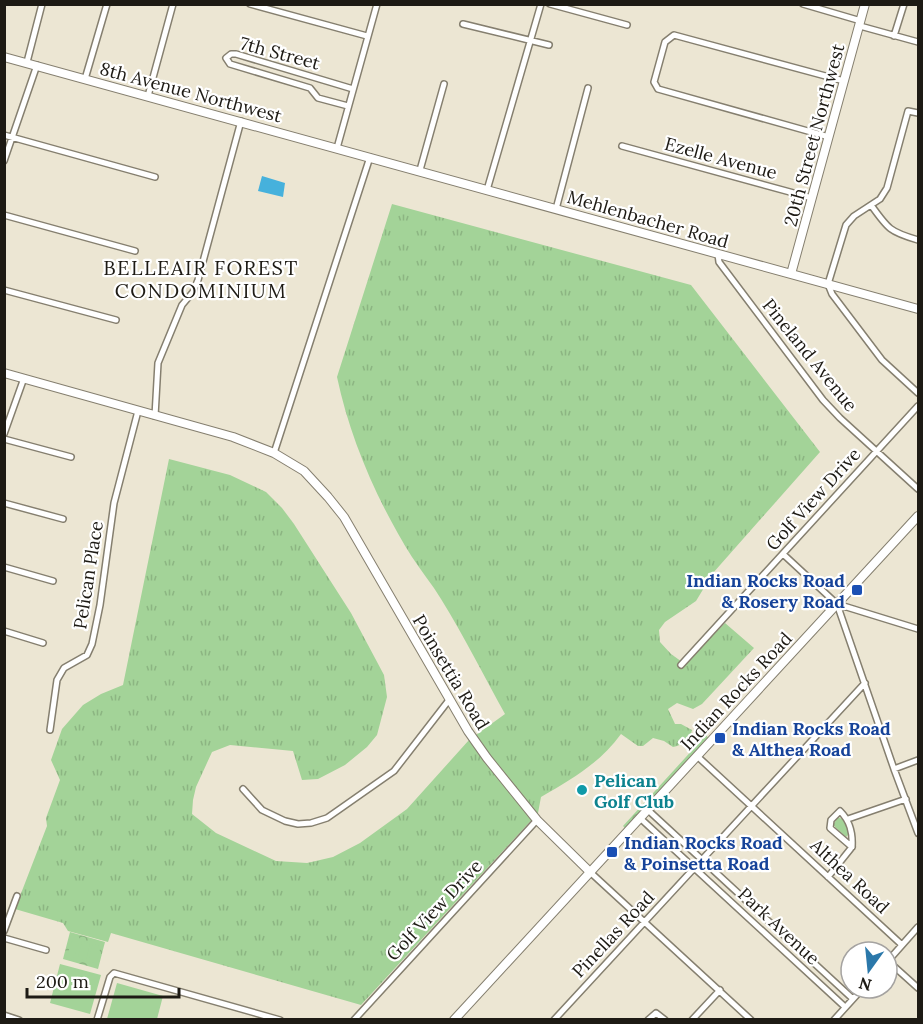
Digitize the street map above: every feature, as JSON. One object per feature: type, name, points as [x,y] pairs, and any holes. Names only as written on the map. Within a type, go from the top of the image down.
[{"type":"street","points":[[27,62],[42,4]]},
{"type":"street","points":[[85,79],[107,4]]},
{"type":"street","points":[[148,96],[173,4]]},
{"type":"street","points":[[250,4],[367,36]]},
{"type":"street","points":[[337,148],[377,4]]},
{"type":"street","points":[[487,190],[541,4]]},
{"type":"street","points":[[550,4],[627,25]]},
{"type":"street","points":[[803,4],[894,36],[918,42]]},
{"type":"street","name":"20th Street Northwest","points":[[791,274],[865,4]]},
{"type":"street","points":[[894,36],[904,4]]},
{"type":"street","points":[[463,24],[549,45]]},
{"type":"street","points":[[829,137],[658,89],[654,82],[665,42],[674,35],[844,81]]},
{"type":"street","name":"7th Street","points":[[348,106],[318,98],[310,88],[230,64],[226,58],[231,54],[236,54],[353,89]]},
{"type":"street","name":"8th Avenue Northwest","points":[[4,57],[370,157]]},
{"type":"street","points":[[4,161],[37,65]]},
{"type":"street","points":[[420,170],[444,84]]},
{"type":"street","points":[[556,209],[588,88]]},
{"type":"street","points":[[918,113],[908,111],[888,188],[883,196],[854,216],[846,225],[828,284],[832,294],[882,360],[918,393]]},
{"type":"street","points":[[155,416],[158,363],[183,305],[193,292],[198,280],[241,121]]},
{"type":"street","points":[[4,135],[155,177]]},
{"type":"street","name":"Ezelle Avenue","points":[[622,146],[812,198]]},
{"type":"street","points":[[274,453],[370,157]]},
{"type":"street","name":"Mehlenbacher Road","points":[[370,157],[918,309]]},
{"type":"street","points":[[872,205],[886,226],[894,232],[918,240]]},
{"type":"street","points":[[4,215],[135,251]]},
{"type":"street","name":"Pineland Avenue","points":[[718,254],[719,262],[823,400],[918,489]]},
{"type":"street","points":[[4,290],[116,320]]},
{"type":"street","name":"Poinsettia Road","points":[[4,373],[233,437],[274,453],[304,471],[344,517],[449,700],[487,758],[537,820],[590,872],[751,1020]]},
{"type":"street","points":[[4,434],[24,378]]},
{"type":"street","name":"Golf View Drive","points":[[681,665],[918,406]]},
{"type":"street","name":"Pelican Place","points":[[50,730],[57,680],[64,668],[87,655],[92,644],[100,605],[114,502],[138,411]]},
{"type":"street","points":[[4,439],[71,458]]},
{"type":"street","points":[[4,502],[63,519]]},
{"type":"street","name":"Indian Rocks Road","points":[[454,1020],[918,516]]},
{"type":"street","points":[[783,554],[837,604],[918,630]]},
{"type":"street","points":[[4,567],[53,581]]},
{"type":"street","points":[[837,604],[918,833]]},
{"type":"street","points":[[4,631],[43,643]]},
{"type":"street","name":"Pinellas Road","points":[[554,1020],[865,683]]},
{"type":"street","points":[[243,789],[262,810],[285,821],[298,824],[327,818],[394,771],[449,700]]},
{"type":"street","name":"Althea Road","points":[[697,756],[902,945]]},
{"type":"street","points":[[894,769],[918,760]]},
{"type":"street","points":[[848,819],[906,799]]},
{"type":"street","name":"Park Avenue","points":[[648,810],[839,986]]},
{"type":"street","points":[[828,877],[852,847],[853,840],[848,819],[840,811],[830,824],[830,828],[852,847]]},
{"type":"street","name":"Park Avenue","points":[[640,818],[845,1007]]},
{"type":"street","name":"Golf View Drive","points":[[354,1020],[537,820]]},
{"type":"street","points":[[4,931],[17,896]]},
{"type":"street","points":[[899,948],[918,927]]},
{"type":"street","points":[[4,938],[46,950]]},
{"type":"street","points":[[899,971],[918,988]]},
{"type":"street","points":[[97,1020],[110,977],[114,973],[280,1020]]},
{"type":"street","points":[[692,1020],[720,990]]},
{"type":"street","points":[[834,1020],[852,1000]]},
{"type":"street","points":[[648,1020],[656,1013],[665,1020]]},
{"type":"street","points":[[4,1015],[20,1020]]},
{"type":"green space","points":[[392,204],[691,285],[820,452],[713,573],[696,601],[665,622],[659,630],[660,642],[685,664],[725,623],[754,648],[702,704],[693,709],[677,703],[668,709],[675,724],[681,724],[692,730],[687,740],[673,747],[653,738],[643,746],[638,746],[621,734],[595,762],[541,797],[538,813],[361,1005],[111,933],[108,942],[68,931],[63,923],[15,909],[47,826],[46,818],[60,780],[51,760],[62,729],[83,705],[123,685],[169,459],[230,475],[266,492],[282,508],[351,613],[384,675],[387,697],[377,735],[367,747],[345,765],[318,779],[302,780],[293,751],[230,745],[212,752],[196,787],[192,814],[216,833],[276,861],[307,863],[333,857],[360,843],[407,809],[469,740],[505,714],[466,642],[434,588],[412,557],[377,493],[349,424],[337,377]]},
{"type":"green space","points":[[706,735],[709,739],[626,829],[623,826]]},
{"type":"green space","points":[[838,817],[844,820],[849,834],[846,837],[833,825]]},
{"type":"green space","points":[[70,932],[105,942],[98,969],[63,959]]},
{"type":"green space","points":[[74,936],[79,937],[79,940],[72,960],[68,959],[67,955]]},
{"type":"green space","points":[[82,941],[90,943],[86,961],[78,958]]},
{"type":"green space","points":[[93,944],[101,946],[96,964],[88,961]]},
{"type":"green space","points":[[60,964],[101,975],[90,1014],[50,1003]]},
{"type":"green space","points":[[117,983],[163,996],[157,1019],[107,1019]]},
{"type":"water","points":[[262,176],[285,183],[283,197],[258,191]]},
{"type":"place","name":"Indian Rocks Road & Rosery Road","points":[[857,590]]},
{"type":"place","name":"Indian Rocks Road & Althea Road","points":[[720,738]]},
{"type":"place","name":"Pelican Golf Club","points":[[582,790]]},
{"type":"place","name":"Indian Rocks Road & Poinsetta Road","points":[[612,852]]},
{"type":"district","name":"BELLEAIR FOREST CONDOMINIUM","points":[[201,278]]}]
